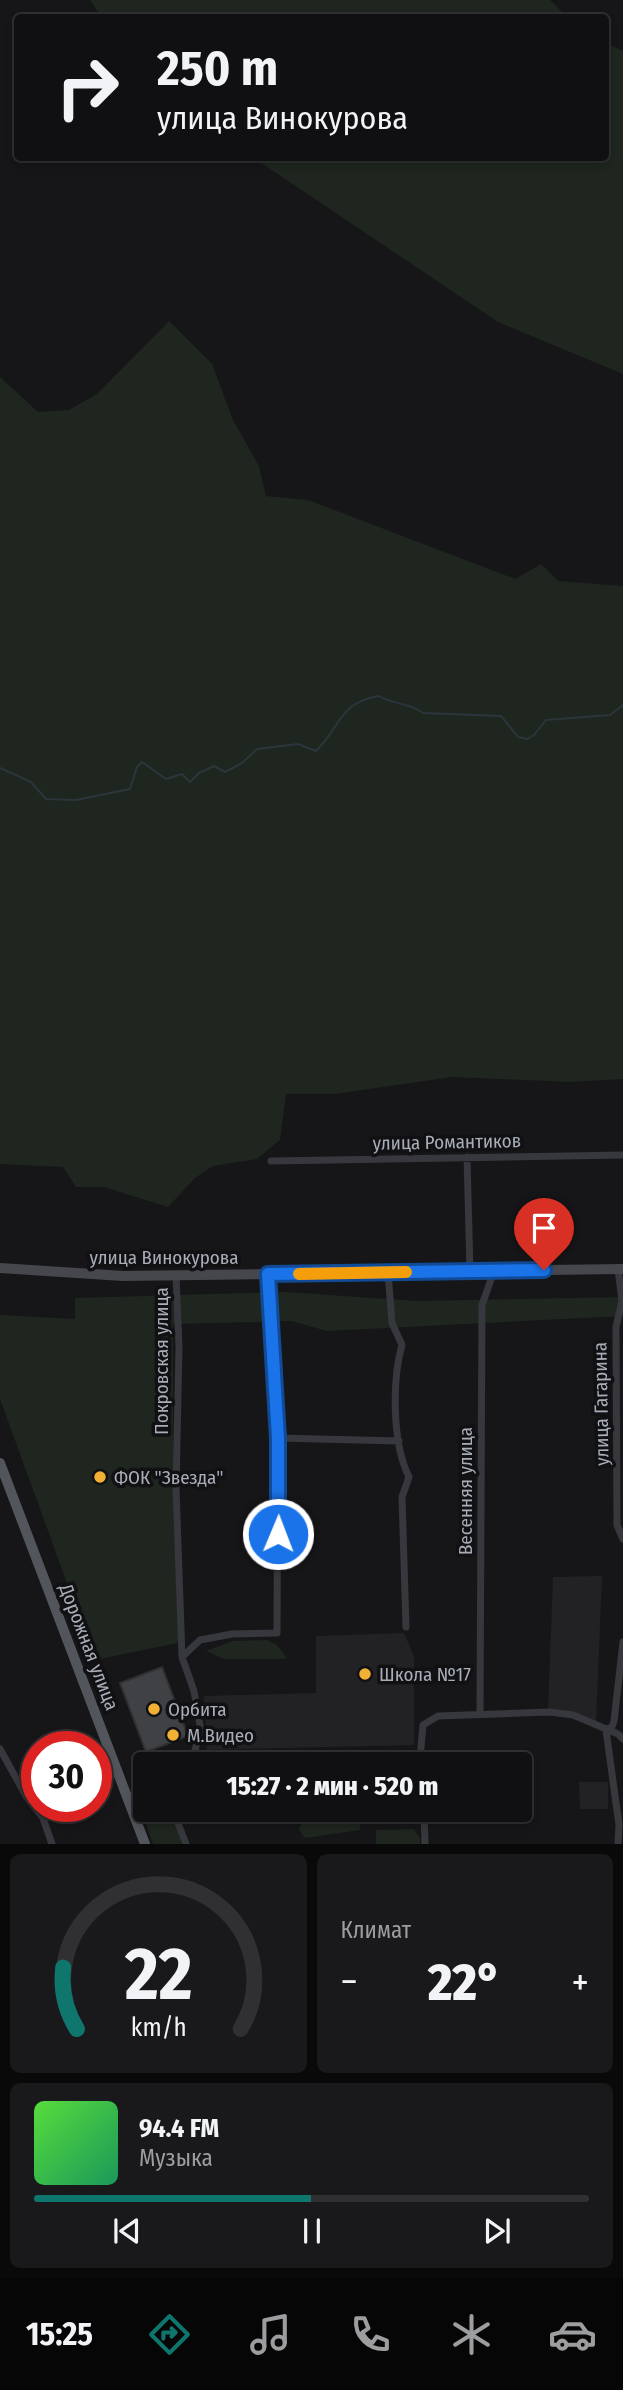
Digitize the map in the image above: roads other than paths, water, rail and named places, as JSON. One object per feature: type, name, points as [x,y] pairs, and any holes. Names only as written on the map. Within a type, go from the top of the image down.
[{"type":"main road","name":"улица Винокурова","points":[[0,1268],[68,1274],[176,1275],[621,1269]]},
{"type":"main road","name":"Дорожная улица","points":[[0,1463],[145,1844]]},
{"type":"street","name":"улица Романтиков","points":[[271,1161],[623,1155]]},
{"type":"street","points":[[467,1157],[470,1271]]},
{"type":"street","name":"улица Гагарина","points":[[621,1269],[622,1301],[616,1326],[617,1525],[623,1539]]},
{"type":"street","name":"Весенняя улица","points":[[480,1714],[482,1305],[495,1271]]},
{"type":"street","points":[[388,1272],[392,1323],[402,1345],[395,1370],[401,1461],[409,1477],[402,1497],[406,1627]]},
{"type":"street","points":[[182,1657],[200,1640],[232,1634],[277,1633],[278,1438],[268,1274]]},
{"type":"street","name":"Покровская улица","points":[[176,1275],[179,1347],[176,1488],[182,1657],[194,1691],[201,1731],[194,1752]]},
{"type":"street","points":[[278,1438],[399,1441]]},
{"type":"street","points":[[606,1730],[612,1727],[614,1721],[623,1642]]},
{"type":"street","points":[[420,1752],[422,1725],[438,1716],[539,1712],[573,1715],[623,1739]]},
{"type":"street","points":[[606,1730],[621,1835],[618,1844]]},
{"type":"street","points":[[0,1749],[26,1796],[43,1818],[51,1844]]},
{"type":"street","points":[[178,1822],[186,1844]]},
{"type":"street","points":[[424,1822],[425,1844]]},
{"type":"waterway","points":[[0,768],[31,782],[46,799],[76,800],[130,789],[137,767],[142,762],[166,779],[182,774],[190,782],[199,773],[214,766],[225,772],[242,763],[257,749],[298,744],[316,751],[348,710],[366,699],[379,696],[423,713],[501,716],[518,737],[527,739],[534,735],[546,720],[610,715],[623,705]]},
{"type":"place","name":"ФОК \"Звезда\"","points":[[100,1477]]},
{"type":"place","name":"Школа №17","points":[[365,1674]]},
{"type":"place","name":"Орбита","points":[[154,1709]]},
{"type":"place","name":"М.Видео","points":[[173,1735]]}]
